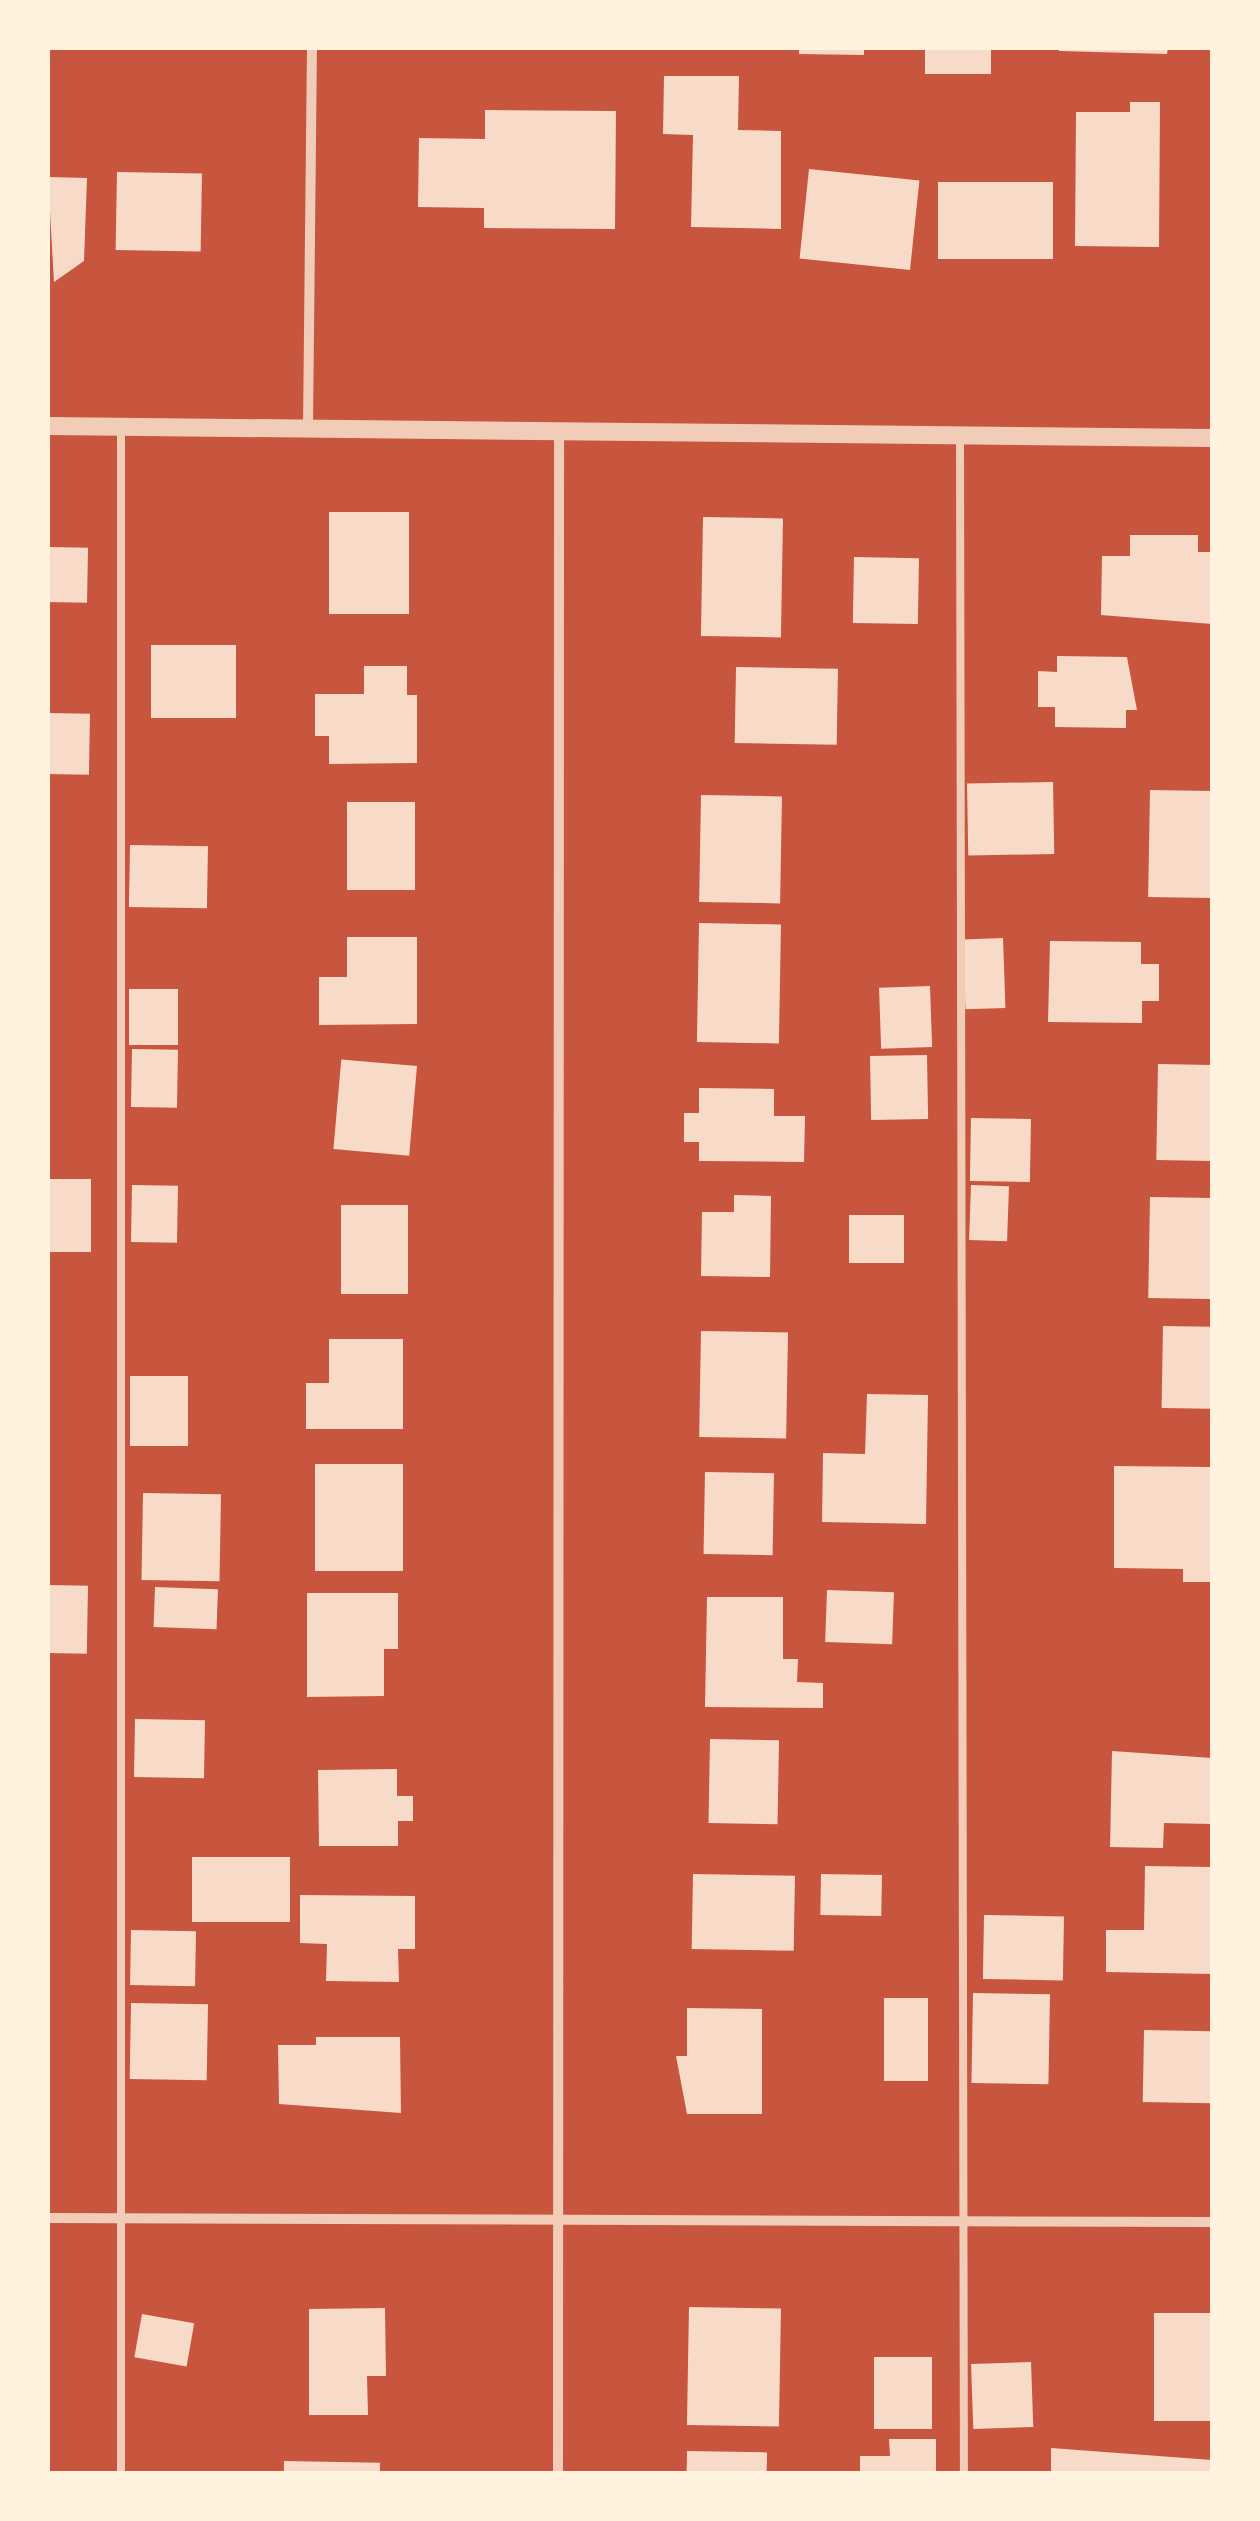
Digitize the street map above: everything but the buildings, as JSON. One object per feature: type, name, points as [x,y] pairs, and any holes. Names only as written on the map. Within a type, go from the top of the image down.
[{"type":"street","points":[[308,426],[312,48]]},
{"type":"street","points":[[48,426],[1212,438]]},
{"type":"street","points":[[558,2474],[559,432]]},
{"type":"street","points":[[48,2218],[1212,2222]]},
{"type":"lane","points":[[122,426],[122,2474]]},
{"type":"lane","points":[[960,436],[964,2474]]}]
